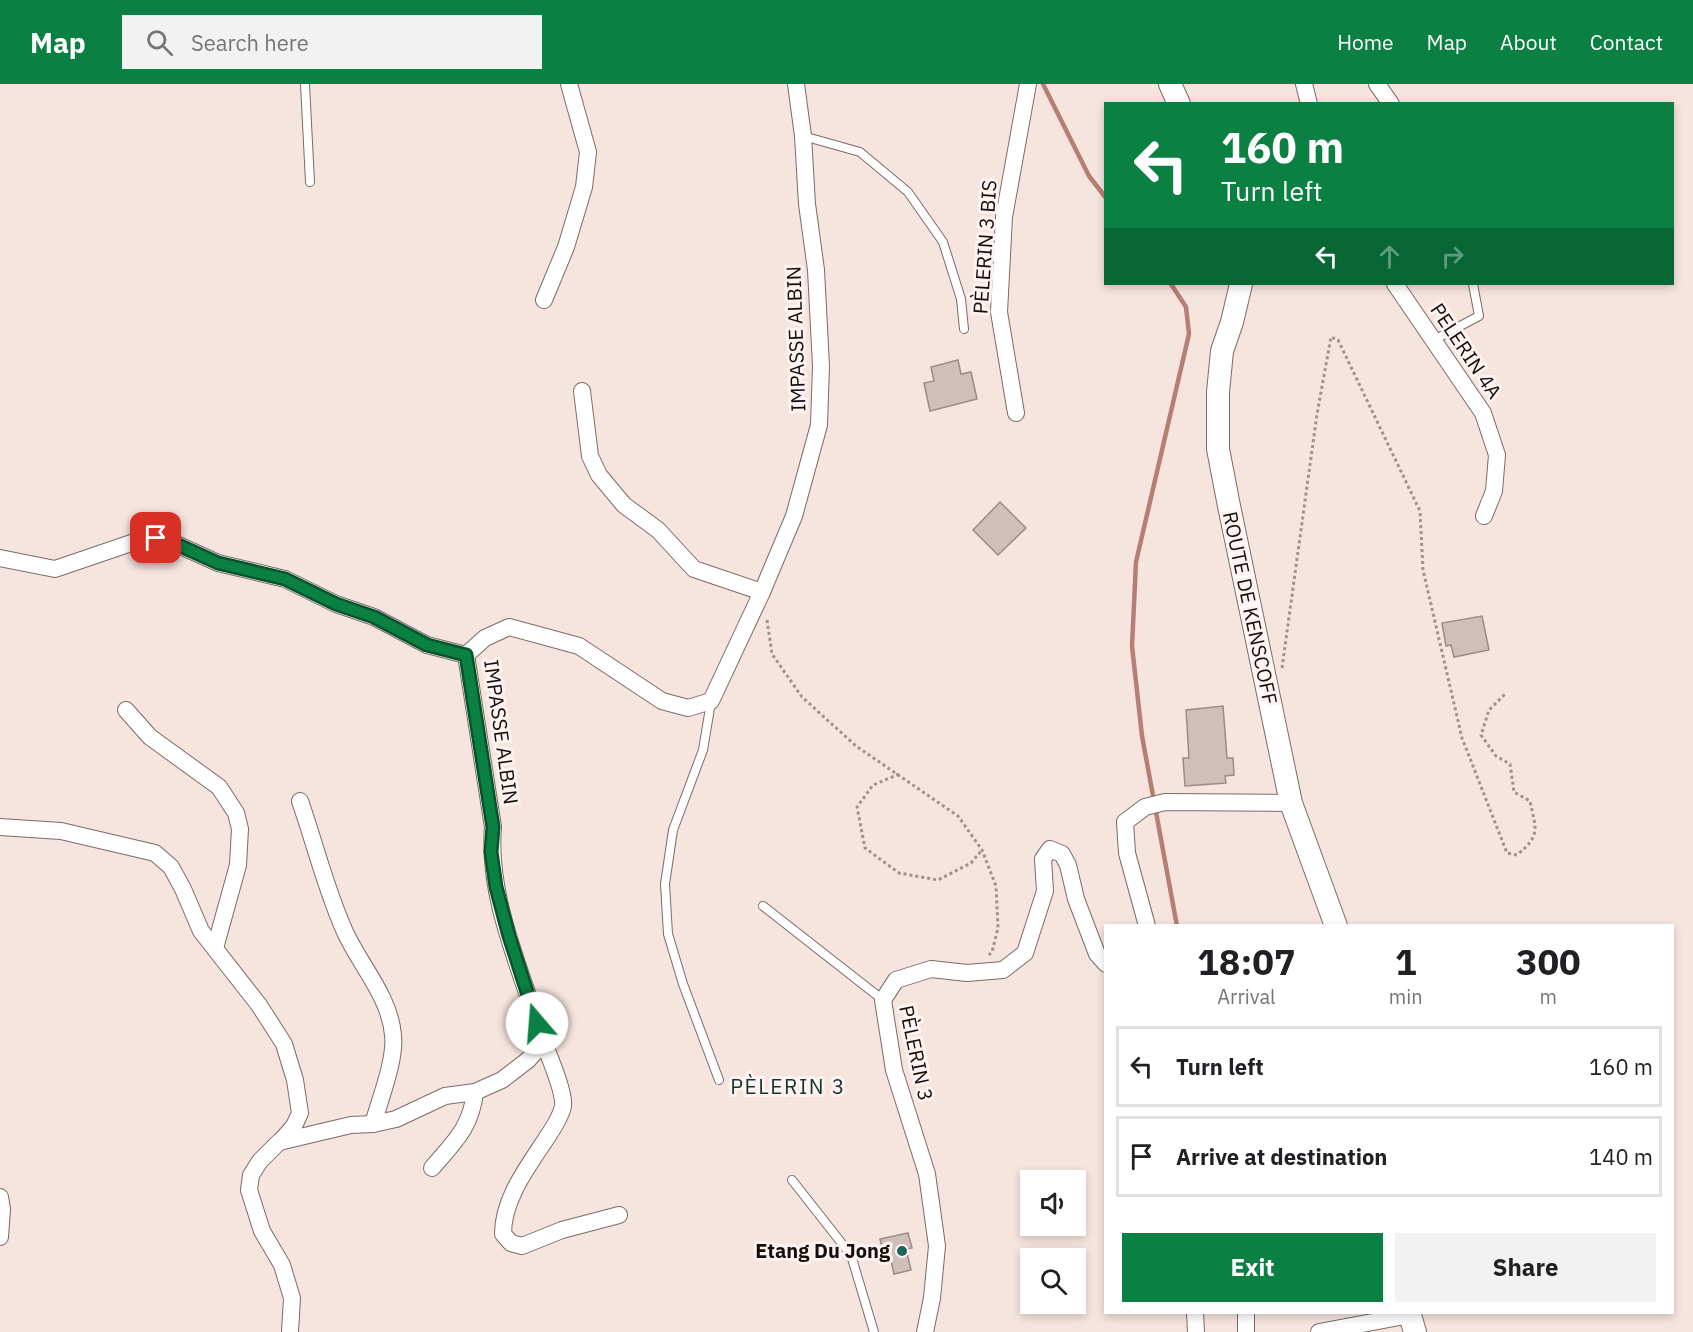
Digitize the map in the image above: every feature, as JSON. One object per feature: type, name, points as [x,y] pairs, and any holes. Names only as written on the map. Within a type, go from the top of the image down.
[{"type":"main road","points":[[1170,84],[1178,102]]},
{"type":"main road","name":"ROUTE DE KENSCOFF","points":[[1241,285],[1222,351],[1218,392],[1218,448],[1228,506],[1291,802],[1335,924]]},
{"type":"street","points":[[544,300],[566,247],[584,188],[588,152],[569,84]]},
{"type":"street","name":"IMPASSE ALBIN","points":[[618,1215],[562,1230],[522,1246],[511,1243],[503,1234],[503,1224],[516,1186],[554,1126],[563,1107],[562,1094],[509,936],[496,887],[491,852],[493,827],[466,655],[485,638],[509,627],[579,646],[662,701],[688,708],[711,701],[762,592],[794,516],[819,425],[821,366],[816,270],[807,204],[803,136],[796,84]]},
{"type":"street","name":"PÈLERIN 3 BIS","points":[[1016,414],[999,312],[1004,217],[1028,84]]},
{"type":"street","points":[[1304,84],[1308,102]]},
{"type":"street","points":[[1377,84],[1390,102]]},
{"type":"street","name":"PELERIN 4A","points":[[1396,285],[1483,413],[1497,455],[1494,491],[1484,516]]},
{"type":"street","points":[[582,391],[590,456],[599,475],[624,505],[658,530],[694,569],[762,592]]},
{"type":"street","points":[[0,558],[55,570],[143,539],[156,538],[174,543],[218,563],[285,579],[336,604],[374,617],[427,645],[466,655]]},
{"type":"street","points":[[126,710],[150,737],[219,787],[236,813],[240,830],[238,865],[215,948]]},
{"type":"street","points":[[300,801],[345,932],[385,1004],[392,1022],[393,1052],[373,1124]]},
{"type":"street","points":[[1146,924],[1127,853],[1125,822],[1145,807],[1165,802],[1291,802]]},
{"type":"street","points":[[0,827],[61,831],[155,853],[171,867],[201,931],[259,1005],[284,1044],[295,1080],[300,1113],[294,1126],[260,1161],[251,1175],[249,1190],[262,1231],[282,1265],[292,1298],[290,1332]]},
{"type":"street","name":"PÈLERIN 3","points":[[925,1332],[932,1299],[937,1246],[927,1174],[894,1070],[883,1000],[896,980],[931,969],[967,973],[1003,970],[1025,953],[1045,891],[1043,858],[1050,849],[1062,854],[1068,865],[1076,899],[1097,954],[1104,962]]},
{"type":"street","points":[[279,1142],[351,1125],[373,1124],[396,1119],[445,1096],[475,1092],[502,1080],[528,1060],[536,1051],[542,1035]]},
{"type":"street","points":[[432,1168],[462,1132],[473,1111],[475,1092]]},
{"type":"street","points":[[0,1197],[2,1209],[0,1237]]},
{"type":"street","points":[[1196,1314],[1196,1332]]},
{"type":"street","points":[[1246,1314],[1246,1332]]},
{"type":"street","points":[[1319,1332],[1411,1320]]},
{"type":"lane","points":[[305,84],[310,182]]},
{"type":"lane","points":[[803,136],[860,152],[908,192],[943,242],[961,299],[964,329]]},
{"type":"lane","points":[[1434,340],[1479,316],[1473,285]]},
{"type":"lane","points":[[711,701],[703,750],[673,830],[664,884],[668,934],[683,984],[718,1080]]},
{"type":"lane","points":[[763,906],[883,1000]]},
{"type":"lane","points":[[792,1180],[851,1256],[874,1332]]},
{"type":"path","points":[[1281,676],[1317,414],[1331,337],[1338,340],[1353,369],[1420,511],[1423,570],[1462,738],[1507,853],[1517,855],[1534,840],[1536,827],[1530,801],[1514,792],[1510,764],[1496,756],[1481,735],[1489,710],[1505,694]]},
{"type":"path","points":[[762,592],[772,654],[802,697],[856,746],[958,816],[982,850],[996,886],[998,928],[992,952],[967,973]]},
{"type":"path","points":[[899,774],[873,785],[857,807],[865,848],[899,873],[938,880],[971,863],[982,850]]},
{"type":"building","points":[[958,360],[961,374],[971,372],[977,399],[930,411],[924,383],[934,381],[931,367]]},
{"type":"building","points":[[1000,502],[1026,528],[998,555],[973,530]]},
{"type":"building","points":[[1482,616],[1489,650],[1454,657],[1451,645],[1446,646],[1442,623]]},
{"type":"building","points":[[1223,706],[1227,758],[1233,758],[1234,775],[1225,776],[1226,783],[1185,786],[1183,758],[1189,758],[1186,710]]},
{"type":"building","points":[[908,1233],[912,1248],[906,1249],[911,1270],[894,1274],[889,1252],[883,1253],[880,1239]]},
{"type":"waterway","points":[[1043,84],[1089,176],[1104,195]]},
{"type":"waterway","points":[[1172,285],[1186,307],[1189,334],[1136,562],[1132,646],[1142,736],[1177,924]]},
{"type":"place","name":"Etang Du Jong","points":[[902,1251]]},
{"type":"district","name":"PÈLERIN 3","points":[[788,1087]]},
{"type":"route","points":[[156,538],[174,543],[218,563],[285,579],[336,604],[374,617],[427,645],[466,655],[493,827],[491,852],[496,887],[537,1023]]}]
